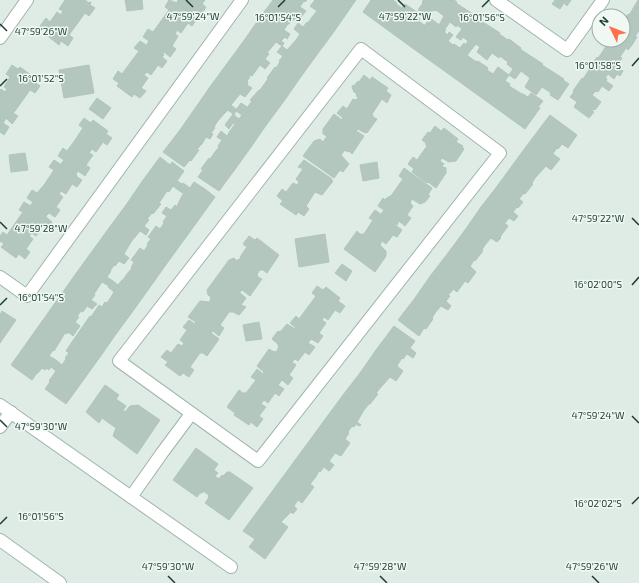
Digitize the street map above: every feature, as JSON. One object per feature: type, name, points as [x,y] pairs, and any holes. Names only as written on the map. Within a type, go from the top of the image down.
[{"type":"street","points":[[0,38],[27,0]]},
{"type":"street","points":[[0,276],[27,296],[242,0]]},
{"type":"street","points":[[496,0],[567,50],[603,0]]},
{"type":"street","points":[[361,49],[500,152],[258,461],[191,414],[119,361],[361,49]]},
{"type":"street","points":[[0,405],[231,567]]},
{"type":"street","points":[[0,427],[10,412]]},
{"type":"street","points":[[131,497],[191,414]]},
{"type":"street","points":[[0,540],[60,583]]},
{"type":"building","points":[[65,0],[85,0],[89,3],[91,2],[90,5],[95,8],[89,16],[85,13],[69,35],[73,38],[68,46],[61,41],[59,45],[44,33],[46,31],[40,26],[46,18],[50,22],[57,12],[61,15],[63,11],[59,9]]},
{"type":"building","points":[[125,0],[142,0],[143,9],[127,11]]},
{"type":"building","points":[[169,0],[177,3],[192,13],[193,12],[194,13],[192,15],[197,19],[192,26],[188,23],[181,33],[177,30],[175,34],[178,36],[172,46],[176,49],[170,57],[164,52],[162,55],[147,44],[149,41],[143,37],[148,29],[153,32],[169,10],[165,7]]},
{"type":"building","points":[[178,0],[205,0],[202,4],[206,7],[201,15],[194,10],[192,13],[177,3]]},
{"type":"building","points":[[273,0],[288,0],[306,11],[297,22],[293,19],[283,31],[261,16]]},
{"type":"building","points":[[288,0],[307,0],[305,2],[304,1],[299,8]]},
{"type":"building","points":[[315,0],[335,0],[349,10],[333,33],[312,17],[317,11],[310,6]]},
{"type":"building","points":[[335,0],[356,0],[349,10]]},
{"type":"building","points":[[371,0],[393,0],[402,8],[405,4],[417,12],[414,15],[420,19],[418,21],[426,26],[411,47],[363,12]]},
{"type":"building","points":[[423,0],[454,0],[457,2],[456,3],[500,33],[499,34],[508,40],[509,39],[521,48],[520,49],[569,84],[558,100],[542,87],[536,95],[525,87],[530,78],[521,71],[515,79],[509,75],[513,69],[507,64],[508,62],[500,56],[499,58],[492,53],[487,60],[477,52],[480,47],[476,44],[472,49],[466,44],[468,41],[463,37],[461,40],[456,37],[462,29],[457,25],[456,27],[450,22],[445,29],[439,25],[444,16],[436,10],[433,10],[428,17],[418,10],[423,3]]},
{"type":"building","points":[[555,0],[571,0],[567,6],[564,3],[560,9],[552,4]]},
{"type":"building","points":[[638,0],[639,0],[639,18],[631,12]]},
{"type":"building","points":[[631,12],[639,18],[639,31],[635,36],[637,37],[632,45]]},
{"type":"building","points":[[261,16],[290,34],[287,39],[285,37],[281,41],[284,43],[282,46],[276,42],[266,54],[245,39]]},
{"type":"building","points":[[312,17],[333,33],[316,56],[296,40],[300,34],[294,29],[298,23],[303,27]]},
{"type":"building","points":[[430,18],[446,30],[444,32],[448,35],[449,32],[453,35],[448,41],[453,45],[454,44],[460,48],[464,43],[472,49],[467,55],[472,59],[457,80],[411,47]]},
{"type":"building","points":[[245,39],[266,54],[267,52],[269,54],[265,59],[270,63],[265,69],[260,65],[252,76],[229,61]]},
{"type":"building","points":[[296,40],[316,56],[300,78],[279,63],[283,56],[277,52],[282,46],[287,50]]},
{"type":"building","points":[[140,41],[162,55],[163,54],[164,55],[162,57],[167,61],[162,68],[158,65],[151,75],[147,72],[144,75],[148,78],[141,88],[146,91],[140,98],[134,94],[132,97],[117,86],[119,83],[113,79],[118,71],[122,74],[139,51],[134,48]]},
{"type":"building","points":[[605,48],[626,48],[620,57],[622,58],[617,66],[601,54]]},
{"type":"building","points":[[601,54],[623,71],[620,76],[617,74],[614,79],[608,74],[605,78],[607,79],[606,81],[613,86],[609,91],[602,86],[598,92],[596,91],[592,95],[601,102],[595,110],[594,109],[592,111],[594,112],[589,118],[574,107],[577,102],[570,97],[597,57],[598,58]]},
{"type":"building","points":[[472,59],[488,68],[487,70],[493,74],[498,67],[509,75],[505,81],[510,84],[509,86],[528,97],[531,93],[543,101],[538,107],[540,108],[525,129],[457,80]]},
{"type":"building","points":[[229,61],[250,77],[247,81],[247,85],[252,88],[245,97],[240,94],[236,99],[234,99],[212,84]]},
{"type":"building","points":[[279,63],[300,78],[284,101],[263,86],[268,79],[267,78]]},
{"type":"building","points":[[12,65],[18,69],[20,67],[35,78],[33,81],[40,86],[35,93],[30,90],[13,113],[18,116],[12,124],[6,118],[4,122],[0,119],[0,90],[1,89],[5,92],[7,89],[4,87],[10,77],[6,74]]},
{"type":"building","points":[[89,65],[94,93],[64,98],[59,70]]},
{"type":"building","points":[[364,75],[370,80],[372,77],[388,88],[386,91],[391,95],[387,103],[382,99],[372,114],[373,117],[377,119],[367,133],[358,129],[356,131],[341,121],[343,118],[337,113],[343,106],[347,109],[353,99],[355,100],[359,98],[356,96],[357,94],[354,92],[352,87],[358,81],[359,82]]},
{"type":"building","points":[[212,84],[236,99],[231,105],[236,109],[233,114],[228,110],[217,122],[196,107]]},
{"type":"building","points":[[263,86],[284,101],[267,124],[246,109],[252,101],[250,100]]},
{"type":"building","points":[[97,98],[111,108],[103,119],[89,109]]},
{"type":"building","points":[[241,103],[247,107],[246,109],[267,124],[251,147],[230,131],[235,124],[233,123],[229,129],[225,125]],"holes":[[[236,111],[242,115],[239,119],[234,115]]]},
{"type":"building","points":[[196,107],[217,122],[211,133],[213,134],[210,139],[206,137],[202,144],[180,130]]},
{"type":"building","points":[[334,114],[342,120],[341,121],[364,136],[352,154],[345,150],[341,155],[349,164],[343,172],[340,170],[334,178],[303,156],[314,141],[320,139],[323,142],[327,136],[323,134],[323,129]]},
{"type":"building","points":[[550,115],[577,135],[568,148],[562,144],[552,155],[531,140]]},
{"type":"building","points":[[84,118],[91,123],[93,120],[108,131],[106,134],[112,138],[107,145],[103,142],[96,152],[92,149],[89,153],[93,155],[86,165],[90,168],[85,176],[78,171],[76,174],[61,164],[64,160],[58,156],[63,148],[67,151],[73,143],[83,128],[79,125]]},
{"type":"building","points":[[0,119],[9,127],[4,135],[0,132]]},
{"type":"building","points":[[435,126],[441,131],[444,128],[458,139],[456,142],[463,146],[462,147],[464,149],[456,161],[449,162],[442,158],[440,161],[444,164],[442,166],[446,168],[446,173],[436,188],[412,172],[414,169],[408,164],[413,157],[417,160],[427,146],[422,140]]},
{"type":"building","points":[[180,130],[202,144],[197,149],[199,150],[191,161],[190,160],[184,167],[163,152]]},
{"type":"building","points":[[221,131],[227,136],[230,131],[251,147],[236,168],[215,152],[222,140],[217,137]]},
{"type":"building","points":[[531,140],[560,159],[551,170],[546,166],[535,178],[514,163]]},
{"type":"building","points":[[215,152],[236,168],[219,191],[198,177],[203,170],[201,169]]},
{"type":"building","points":[[25,153],[28,170],[11,172],[9,155]]},
{"type":"building","points":[[160,157],[170,165],[172,162],[184,171],[177,181],[182,184],[178,190],[173,186],[163,197],[141,183]]},
{"type":"building","points":[[54,160],[82,180],[77,187],[72,184],[66,194],[61,191],[59,194],[63,197],[56,207],[60,210],[55,217],[49,213],[46,216],[31,205],[33,202],[27,198],[32,190],[37,193],[44,185],[54,170],[49,167]]},
{"type":"building","points":[[304,160],[333,181],[322,195],[315,192],[306,206],[309,209],[304,216],[298,212],[296,215],[280,204],[283,201],[277,196],[282,189],[286,192],[293,183],[297,185],[299,182],[296,179],[303,169],[298,167]]},
{"type":"building","points":[[377,162],[379,178],[363,181],[360,165]]},
{"type":"building","points":[[514,163],[535,178],[532,183],[533,184],[518,200],[498,185]]},
{"type":"building","points":[[404,168],[432,188],[428,195],[430,196],[425,202],[420,204],[412,199],[410,203],[413,206],[407,215],[411,218],[405,226],[399,221],[397,225],[381,214],[384,210],[378,206],[383,198],[384,200],[391,196],[403,179],[399,176]]},
{"type":"building","points":[[194,182],[215,197],[197,222],[177,206],[183,194],[186,195],[178,190],[183,183],[190,188]]},
{"type":"building","points":[[141,183],[163,197],[159,203],[161,204],[147,219],[126,205]]},
{"type":"building","points":[[498,185],[523,202],[513,212],[518,216],[514,221],[509,218],[505,223],[502,223],[481,207]]},
{"type":"building","points":[[24,202],[31,205],[52,222],[47,229],[43,226],[36,236],[32,233],[29,236],[33,239],[26,249],[30,252],[25,259],[19,254],[16,258],[1,247],[4,244],[0,241],[0,236],[3,232],[7,235],[23,212],[19,210]]},
{"type":"building","points":[[126,205],[149,220],[144,226],[149,230],[146,235],[140,231],[131,242],[109,228]]},
{"type":"building","points":[[175,205],[197,222],[181,244],[160,229],[167,216],[162,213],[166,207],[171,210]]},
{"type":"building","points":[[481,207],[508,226],[497,242],[491,238],[485,245],[465,230]]},
{"type":"building","points":[[375,210],[402,230],[397,237],[393,235],[386,244],[382,241],[380,245],[386,251],[386,256],[375,272],[344,249],[357,231],[360,234],[364,234],[373,220],[369,218]]},
{"type":"building","points":[[156,226],[181,244],[165,266],[144,251],[151,239],[148,237]]},
{"type":"building","points":[[109,228],[131,242],[124,254],[129,258],[124,264],[119,261],[115,266],[93,250]]},
{"type":"building","points":[[465,230],[485,245],[482,250],[483,251],[475,261],[474,260],[469,268],[448,253]]},
{"type":"building","points":[[325,234],[329,262],[299,267],[295,239]]},
{"type":"building","points":[[249,236],[255,240],[257,238],[279,255],[267,273],[260,270],[257,274],[258,277],[262,279],[250,296],[242,290],[240,292],[218,275],[229,260],[234,258],[237,261],[238,259],[239,260],[247,247],[243,244]]},
{"type":"building","points":[[140,248],[165,266],[148,290],[127,274],[132,268],[134,262],[131,260]]},
{"type":"building","points":[[93,250],[114,265],[107,277],[113,281],[109,286],[102,282],[98,288],[77,272]]},
{"type":"building","points":[[448,253],[469,268],[470,266],[476,272],[468,283],[465,281],[457,292],[453,289],[452,291],[431,275]]},
{"type":"building","points":[[342,264],[352,271],[346,281],[335,273]]},
{"type":"building","points":[[77,272],[98,288],[91,300],[97,304],[92,309],[87,306],[83,312],[60,296]]},
{"type":"building","points":[[127,274],[148,290],[133,311],[111,297],[114,292],[108,287],[113,281],[118,285]]},
{"type":"building","points":[[218,275],[226,280],[225,281],[246,298],[241,305],[246,307],[239,315],[229,312],[220,325],[224,328],[219,336],[213,331],[210,334],[188,317],[200,301],[209,302],[211,297],[208,295],[207,290]]},
{"type":"building","points":[[431,275],[452,291],[448,295],[450,296],[446,301],[451,306],[448,310],[441,306],[435,313],[415,298]]},
{"type":"building","points":[[317,286],[323,290],[326,287],[340,298],[338,301],[345,306],[340,313],[335,310],[328,320],[324,317],[322,320],[326,323],[319,333],[323,336],[318,343],[311,339],[309,342],[294,331],[296,328],[290,323],[296,316],[299,319],[316,296],[312,293]]},
{"type":"building","points":[[60,296],[82,310],[77,316],[79,317],[75,322],[80,326],[73,336],[68,332],[67,334],[65,333],[54,351],[53,350],[49,356],[56,360],[49,370],[42,368],[32,380],[11,365]]},
{"type":"building","points":[[111,297],[133,311],[116,334],[91,317],[99,305],[102,307]]},
{"type":"building","points":[[415,298],[435,313],[432,318],[433,319],[426,329],[424,328],[419,336],[398,320]]},
{"type":"building","points":[[2,311],[16,320],[0,343],[0,315]]},
{"type":"building","points":[[90,316],[116,334],[100,357],[74,339]]},
{"type":"building","points":[[189,320],[219,339],[207,356],[200,353],[190,367],[194,370],[189,377],[183,373],[180,376],[165,365],[168,362],[161,357],[167,350],[171,353],[178,344],[182,346],[184,343],[180,340],[187,330],[183,327]]},
{"type":"building","points":[[259,322],[262,339],[246,341],[243,325]]},
{"type":"building","points":[[287,324],[295,329],[294,331],[309,342],[308,343],[315,347],[309,355],[305,352],[298,361],[295,359],[292,362],[296,365],[289,375],[293,378],[288,385],[282,380],[279,384],[257,366],[269,349],[276,352],[279,347],[278,344],[272,339],[278,331],[280,332]]},
{"type":"building","points":[[394,326],[415,341],[410,348],[416,353],[413,358],[407,354],[398,364],[376,350]]},
{"type":"building","points":[[74,339],[100,357],[66,404],[45,389],[56,371],[51,367],[56,360],[62,365],[69,353],[66,351]]},
{"type":"building","points":[[376,350],[398,364],[397,366],[403,371],[396,381],[390,377],[381,387],[360,373]]},
{"type":"building","points":[[257,369],[263,374],[264,372],[284,389],[279,396],[275,393],[268,403],[264,400],[261,404],[266,407],[259,416],[263,419],[257,427],[251,422],[249,425],[234,415],[235,413],[227,407],[239,390],[246,393],[256,380],[251,377]]},
{"type":"building","points":[[360,373],[381,387],[376,393],[378,394],[364,410],[343,395]]},
{"type":"building","points":[[105,385],[119,395],[116,399],[126,406],[123,410],[125,412],[130,406],[138,405],[160,420],[137,454],[113,436],[116,428],[102,418],[99,423],[86,412]]},
{"type":"building","points":[[343,395],[364,410],[357,422],[361,425],[359,426],[356,424],[354,427],[352,426],[348,432],[326,418]]},
{"type":"building","points":[[326,418],[349,433],[345,439],[350,443],[341,456],[335,453],[333,456],[310,440]]},
{"type":"building","points":[[310,440],[333,456],[329,461],[334,465],[329,471],[324,467],[320,472],[319,471],[315,478],[293,463]]},
{"type":"building","points":[[196,448],[218,464],[214,470],[218,473],[215,476],[219,479],[222,475],[223,476],[227,472],[230,472],[253,488],[229,520],[205,503],[209,495],[203,491],[197,497],[173,480]]},
{"type":"building","points":[[293,463],[315,478],[310,484],[314,487],[302,503],[298,500],[294,506],[297,509],[293,514],[291,512],[281,522],[288,527],[265,559],[249,547],[255,539],[243,531]]}]
